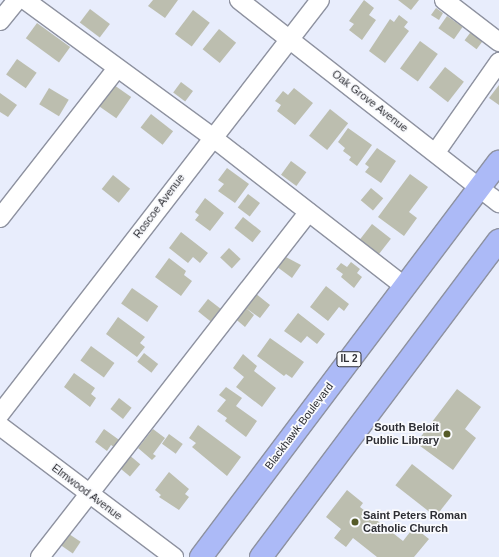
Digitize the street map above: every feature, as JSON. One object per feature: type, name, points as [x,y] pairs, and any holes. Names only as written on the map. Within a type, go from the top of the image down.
[{"type":"main road","name":"Blackhawk Boulevard","points":[[201,557],[403,285],[499,162]]},
{"type":"main road","points":[[261,557],[499,240]]},
{"type":"street","points":[[0,21],[17,0]]},
{"type":"street","points":[[24,0],[212,137],[403,285]]},
{"type":"street","name":"Oak Grove Avenue","points":[[239,0],[436,152],[499,204]]},
{"type":"street","name":"Roscoe Avenue","points":[[0,414],[212,137],[320,0]]},
{"type":"street","points":[[444,0],[463,6],[499,42]]},
{"type":"street","points":[[436,152],[499,62]]},
{"type":"street","points":[[0,218],[118,68]]},
{"type":"street","points":[[40,557],[90,495],[309,212]]},
{"type":"street","name":"Elmwood Avenue","points":[[0,426],[174,557]]},
{"type":"building","points":[[153,0],[178,0],[165,18],[148,6]]},
{"type":"building","points":[[364,0],[374,8],[369,15],[376,20],[362,40],[349,30],[354,24],[349,21]]},
{"type":"building","points":[[398,0],[419,0],[411,10]]},
{"type":"building","points":[[436,8],[443,13],[439,20],[431,15]]},
{"type":"building","points":[[90,9],[110,24],[100,38],[80,23]]},
{"type":"building","points":[[193,10],[210,23],[192,47],[175,34]]},
{"type":"building","points":[[399,15],[408,22],[404,27],[409,31],[385,63],[369,51],[390,19],[394,22]]},
{"type":"building","points":[[447,16],[463,27],[454,39],[438,28]]},
{"type":"building","points":[[37,23],[70,47],[59,62],[26,38]]},
{"type":"building","points":[[219,29],[236,43],[220,63],[203,49]]},
{"type":"building","points":[[473,29],[485,38],[477,49],[465,40]]},
{"type":"building","points":[[420,41],[438,54],[418,81],[400,69]]},
{"type":"building","points":[[17,59],[37,73],[26,88],[6,75]]},
{"type":"building","points":[[445,67],[464,82],[448,102],[429,87]]},
{"type":"building","points":[[181,82],[193,91],[185,101],[173,92]]},
{"type":"building","points":[[114,85],[131,97],[116,118],[99,106]]},
{"type":"building","points":[[499,85],[499,105],[489,98]]},
{"type":"building","points":[[49,88],[69,100],[59,116],[39,104]]},
{"type":"building","points":[[294,88],[313,103],[295,125],[277,111],[281,105],[275,101],[283,91],[288,95]]},
{"type":"building","points":[[0,93],[17,105],[8,117],[0,112]]},
{"type":"building","points":[[330,109],[348,123],[327,150],[309,136]]},
{"type":"building","points":[[151,114],[173,131],[163,145],[141,127]]},
{"type":"building","points":[[348,128],[372,145],[357,166],[349,160],[351,157],[343,151],[345,148],[338,142]]},
{"type":"building","points":[[377,148],[396,161],[381,183],[365,172],[369,167],[365,164]]},
{"type":"building","points":[[291,161],[306,172],[296,186],[281,175]]},
{"type":"building","points":[[227,168],[249,184],[235,203],[218,191],[224,184],[218,180]]},
{"type":"building","points":[[410,174],[428,187],[409,212],[417,218],[404,236],[378,217]]},
{"type":"building","points":[[113,175],[130,189],[119,203],[102,189]]},
{"type":"building","points":[[371,188],[383,198],[373,211],[361,200]]},
{"type":"building","points":[[248,194],[260,203],[250,217],[238,208]]},
{"type":"building","points":[[205,198],[224,213],[210,231],[195,220],[199,215],[195,212]]},
{"type":"building","points":[[243,217],[261,231],[253,242],[234,228]]},
{"type":"building","points":[[372,224],[391,239],[379,255],[360,240]]},
{"type":"building","points":[[181,232],[208,253],[200,263],[193,257],[188,263],[169,248]]},
{"type":"building","points":[[229,248],[241,259],[232,268],[220,258]]},
{"type":"building","points":[[284,256],[301,265],[292,278],[276,266]]},
{"type":"building","points":[[169,258],[186,271],[184,275],[192,281],[181,296],[155,277]]},
{"type":"building","points":[[351,262],[360,269],[357,273],[362,277],[354,288],[341,277],[343,274],[336,269],[341,263],[347,267]]},
{"type":"building","points":[[326,286],[349,304],[344,311],[339,307],[328,321],[310,307]]},
{"type":"building","points":[[132,288],[158,306],[147,322],[121,304]]},
{"type":"building","points":[[255,293],[270,305],[260,318],[246,308],[254,315],[245,327],[232,316]]},
{"type":"building","points":[[208,299],[221,309],[211,321],[198,312]]},
{"type":"building","points":[[298,313],[325,334],[317,344],[307,336],[301,343],[284,331]]},
{"type":"building","points":[[118,317],[145,337],[140,343],[145,347],[137,357],[106,334]]},
{"type":"building","points":[[270,338],[304,362],[292,378],[286,374],[284,376],[257,356]]},
{"type":"building","points":[[91,346],[114,363],[104,378],[80,361]]},
{"type":"building","points":[[144,353],[158,364],[151,373],[137,362]]},
{"type":"building","points":[[243,354],[257,366],[254,371],[276,388],[262,407],[236,387],[244,377],[233,368]]},
{"type":"building","points":[[74,373],[95,388],[91,394],[96,398],[90,407],[64,387]]},
{"type":"building","points":[[226,387],[242,398],[236,406],[257,421],[246,437],[225,421],[227,418],[217,411],[226,400],[219,395]]},
{"type":"building","name":"South Beloit Public Library","points":[[457,389],[481,407],[465,429],[476,438],[453,470],[416,443]]},
{"type":"building","points":[[119,398],[132,408],[123,419],[110,409]]},
{"type":"building","points":[[198,425],[241,457],[227,476],[192,447],[196,443],[189,438]]},
{"type":"building","points":[[104,429],[122,442],[117,449],[111,445],[107,451],[95,442]]},
{"type":"building","points":[[153,429],[165,438],[153,454],[156,456],[152,460],[138,448]]},
{"type":"building","points":[[169,434],[183,444],[176,454],[162,444]]},
{"type":"building","points":[[128,454],[140,464],[130,477],[118,466]]},
{"type":"building","points":[[412,464],[452,495],[436,517],[395,485]]},
{"type":"building","points":[[169,472],[189,489],[185,494],[189,497],[179,510],[159,497],[161,495],[155,490]]},
{"type":"building","name":"Saint Peters Roman Catholic Church","points":[[347,490],[363,503],[360,507],[403,541],[414,527],[429,539],[414,557],[377,557],[353,538],[346,547],[334,538],[341,529],[326,517]]},
{"type":"building","points":[[69,534],[81,542],[73,553],[61,546]]},
{"type":"place","name":"South Beloit Public Library","points":[[447,434]]},
{"type":"place","name":"Saint Peters Roman Catholic Church","points":[[355,522]]}]
